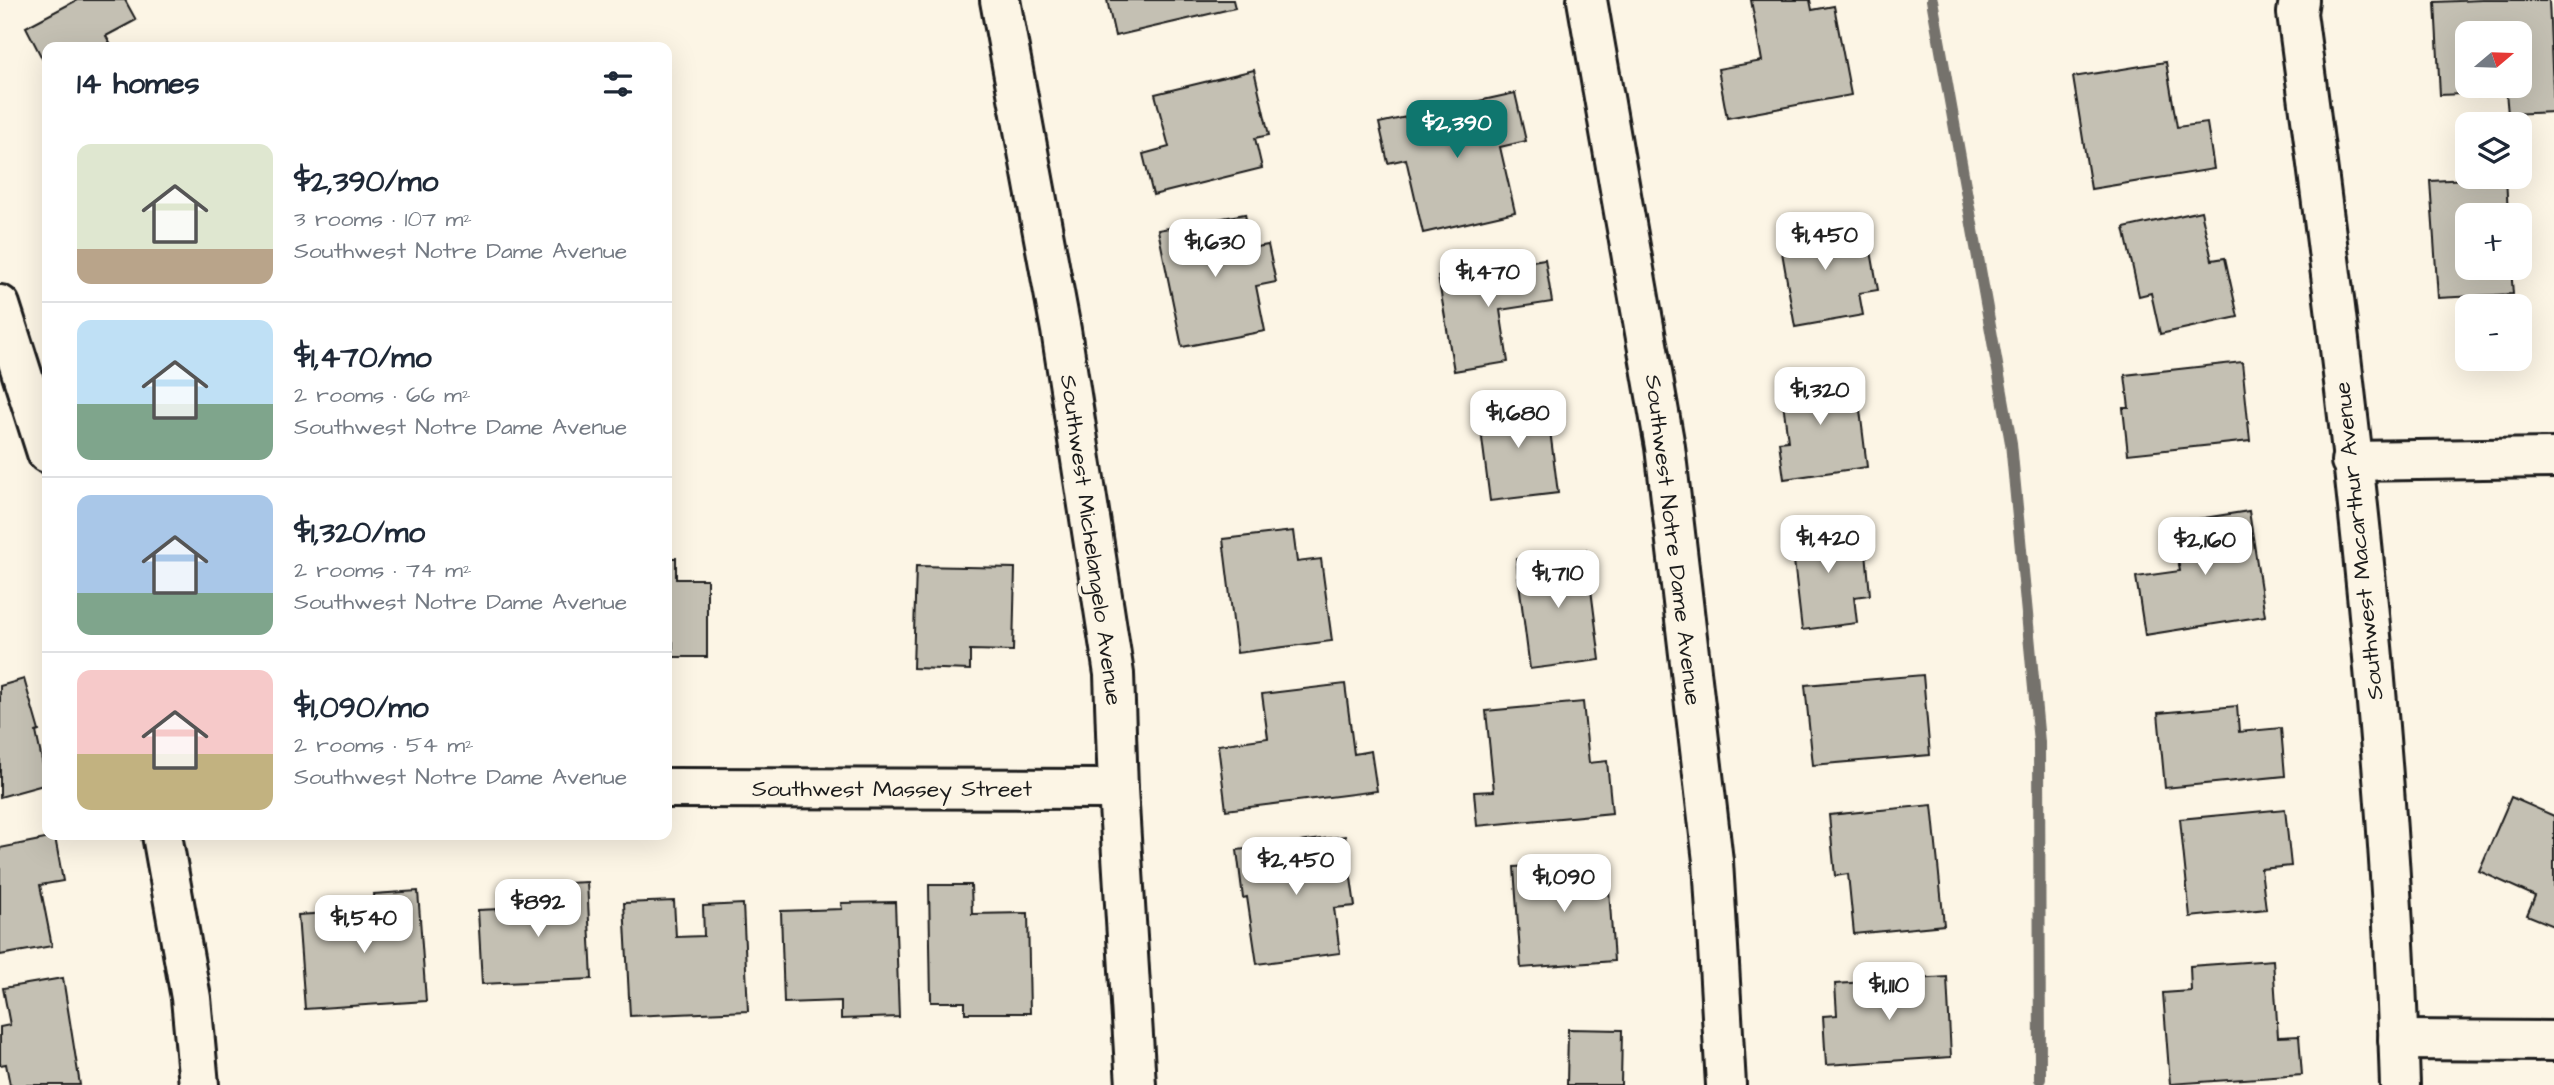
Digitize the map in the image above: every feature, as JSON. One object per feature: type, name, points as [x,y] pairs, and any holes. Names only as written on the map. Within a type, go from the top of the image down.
[{"type":"street","name":"Southwest Michelangelo Avenue","points":[[1000,0],[1061,330],[1114,674],[1118,789],[1136,1085]]},
{"type":"street","name":"Southwest Notre Dame Avenue","points":[[1587,0],[1665,447],[1713,861],[1726,1085]]},
{"type":"street","name":"Southwest Macarthur Avenue","points":[[2299,0],[2297,13],[2329,249],[2390,849],[2400,1085]]},
{"type":"street","points":[[0,305],[42,437]]},
{"type":"street","points":[[2351,461],[2554,458]]},
{"type":"street","name":"Southwest Massey Street","points":[[672,788],[1118,789]]},
{"type":"street","points":[[163,840],[191,998],[200,1085]]},
{"type":"street","points":[[2398,1040],[2554,1041]]},
{"type":"building","points":[[77,0],[125,0],[136,20],[106,36],[109,42],[42,42],[42,58],[26,27]]},
{"type":"building","points":[[1107,0],[1233,0],[1235,8],[1115,36]]},
{"type":"building","points":[[1751,0],[1810,0],[1812,10],[1834,6],[1851,95],[1727,118],[1718,69],[1762,61]]},
{"type":"building","points":[[2549,0],[2554,112],[2508,112],[2507,98],[2532,98],[2532,21],[2455,21],[2455,94],[2440,95],[2435,2]]},
{"type":"building","points":[[2166,62],[2177,127],[2207,123],[2214,169],[2091,189],[2073,77]]},
{"type":"building","points":[[1254,70],[1269,135],[1255,138],[1262,168],[1153,195],[1143,154],[1169,147],[1155,94]]},
{"type":"building","points":[[1515,93],[1526,141],[1500,147],[1515,212],[1423,233],[1406,159],[1388,163],[1379,123]]},
{"type":"building","points":[[2455,180],[2455,189],[2507,189],[2507,203],[2455,203],[2455,280],[2512,280],[2513,294],[2455,294],[2455,297],[2438,298],[2430,181]]},
{"type":"building","points":[[2201,211],[2212,260],[2225,258],[2238,317],[2160,334],[2151,293],[2139,296],[2124,228]]},
{"type":"building","points":[[1245,214],[1251,248],[1268,245],[1276,282],[1256,286],[1265,331],[1182,347],[1158,230]]},
{"type":"building","points":[[1849,217],[1855,254],[1871,251],[1878,290],[1859,293],[1863,315],[1795,327],[1778,229]]},
{"type":"building","points":[[1545,259],[1552,302],[1500,310],[1508,362],[1454,371],[1438,276]]},
{"type":"building","points":[[2242,362],[2250,441],[2128,454],[2123,408],[2129,408],[2125,375]]},
{"type":"building","points":[[1837,371],[1840,397],[1858,394],[1867,467],[1784,479],[1779,442],[1788,441],[1780,379]]},
{"type":"building","points":[[1546,399],[1558,493],[1490,501],[1478,407]]},
{"type":"building","points":[[2249,511],[2265,616],[2145,635],[2136,577],[2180,571],[2172,523]]},
{"type":"building","points":[[1846,520],[1850,554],[1866,552],[1870,595],[1854,597],[1857,623],[1802,630],[1790,526]]},
{"type":"building","points":[[1293,531],[1297,562],[1321,559],[1332,641],[1237,653],[1223,539]]},
{"type":"building","points":[[1586,550],[1600,660],[1530,669],[1516,559]]},
{"type":"building","points":[[672,558],[676,558],[676,579],[707,579],[707,657],[673,657]]},
{"type":"building","points":[[916,566],[1015,568],[1013,651],[970,650],[970,670],[913,668]]},
{"type":"building","points":[[1923,675],[1930,755],[1813,765],[1805,685]]},
{"type":"building","points":[[24,679],[39,731],[36,732],[42,760],[42,785],[0,797],[0,686]]},
{"type":"building","points":[[1345,684],[1354,754],[1371,751],[1377,791],[1226,810],[1218,745],[1268,738],[1262,694]]},
{"type":"building","points":[[1583,702],[1589,763],[1607,761],[1612,813],[1477,826],[1474,792],[1494,791],[1486,711]]},
{"type":"building","points":[[2237,706],[2239,732],[2281,728],[2285,776],[2165,788],[2158,713]]},
{"type":"building","points":[[2511,797],[2554,816],[2554,926],[2527,915],[2535,896],[2479,871]]},
{"type":"building","points":[[1932,805],[1944,925],[1854,934],[1848,874],[1835,876],[1829,815]]},
{"type":"building","points":[[2285,809],[2291,866],[2261,869],[2266,909],[2190,917],[2180,819]]},
{"type":"building","points":[[1345,836],[1355,906],[1334,908],[1340,953],[1257,964],[1247,897],[1243,898],[1237,850]]},
{"type":"building","points":[[42,840],[56,840],[63,881],[40,885],[52,946],[0,955],[0,848]]},
{"type":"building","points":[[1607,861],[1614,961],[1521,968],[1514,867]]},
{"type":"building","points":[[587,882],[592,979],[482,984],[478,910],[546,907],[545,884]]},
{"type":"building","points":[[929,885],[971,885],[972,914],[1028,913],[1030,1013],[965,1013],[965,1002],[931,1002]]},
{"type":"building","points":[[418,891],[426,1001],[305,1009],[298,915],[375,910],[374,894]]},
{"type":"building","points":[[674,901],[676,937],[704,936],[703,906],[743,904],[748,1011],[630,1016],[624,903]]},
{"type":"building","points":[[895,902],[899,1017],[841,1019],[841,1001],[784,1003],[781,911],[842,909],[841,903]]},
{"type":"building","points":[[2273,960],[2278,1037],[2299,1036],[2302,1075],[2170,1084],[2163,993],[2191,991],[2190,966]]},
{"type":"building","points":[[1947,977],[1951,1057],[1826,1065],[1823,1016],[1837,1015],[1835,984]]},
{"type":"building","points":[[63,978],[80,1085],[10,1085],[6,1064],[0,1065],[0,1027],[10,1025],[3,988]]},
{"type":"building","points":[[1568,1029],[1622,1030],[1621,1085],[1567,1085]]},
{"type":"waterway","points":[[1932,0],[2011,443],[2039,742],[2040,1079]]}]
